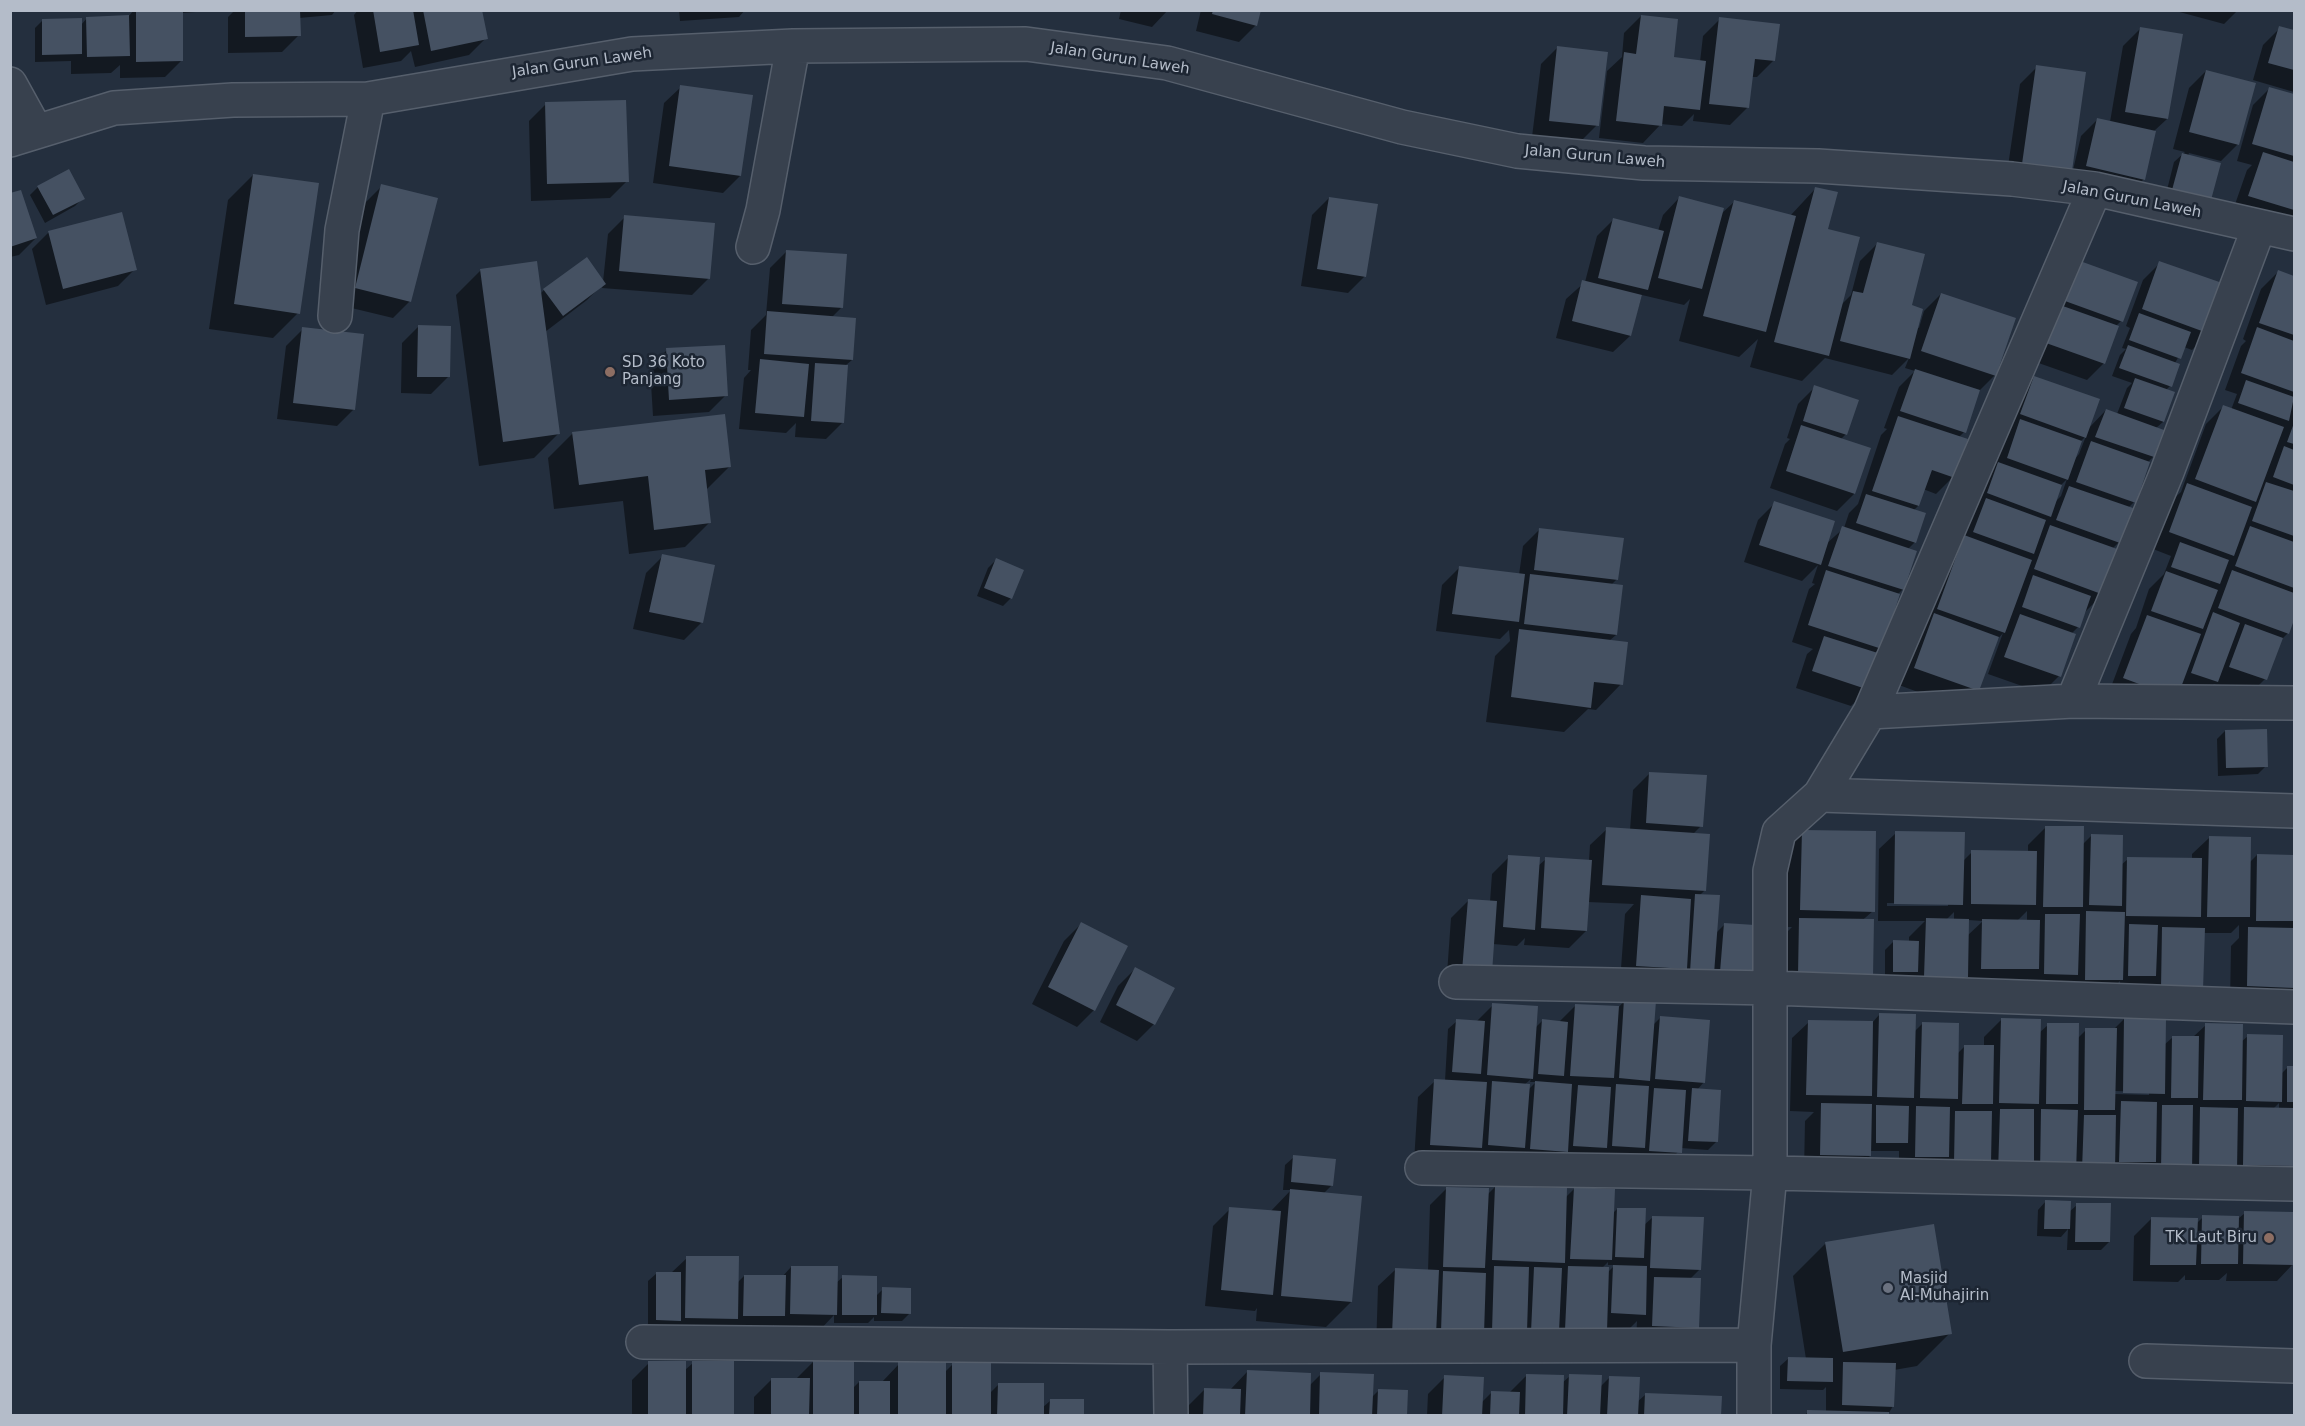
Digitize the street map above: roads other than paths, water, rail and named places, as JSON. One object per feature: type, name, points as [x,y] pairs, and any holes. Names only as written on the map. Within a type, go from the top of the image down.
[{"type":"street","name":"Jalan Gurun Laweh","points":[[23,136],[114,108],[233,100],[368,99],[632,54],[793,46],[1026,44],[1167,63],[1402,127],[1517,151],[1644,163],[1829,167],[2012,179],[2095,189],[2295,234]]},
{"type":"street","points":[[753,247],[763,210],[793,46]]},
{"type":"street","points":[[10,84],[23,136]]},
{"type":"street","points":[[335,316],[342,230],[368,99]]},
{"type":"street","points":[[1754,1416],[1754,1345],[1770,1173],[1770,871],[1779,832],[1820,795],[1870,712],[2095,189]]},
{"type":"street","points":[[2073,701],[2167,472],[2259,227]]},
{"type":"street","points":[[1870,712],[2073,701],[2293,700]]},
{"type":"street","points":[[1820,795],[2295,811]]},
{"type":"street","points":[[1456,982],[1771,988],[2295,1007]]},
{"type":"street","points":[[1422,1168],[2295,1184]]},
{"type":"street","points":[[643,1342],[1170,1347],[1754,1345]]},
{"type":"street","points":[[1170,1347],[1171,1416]]},
{"type":"street","points":[[2146,1361],[2295,1366]]},
{"type":"place","name":"SD 36 Koto Panjang","points":[[610,372]]},
{"type":"place","name":"TK Laut Biru","points":[[2269,1238]]},
{"type":"place","name":"Masjid Al-Muhajirin","points":[[1888,1288]]}]
